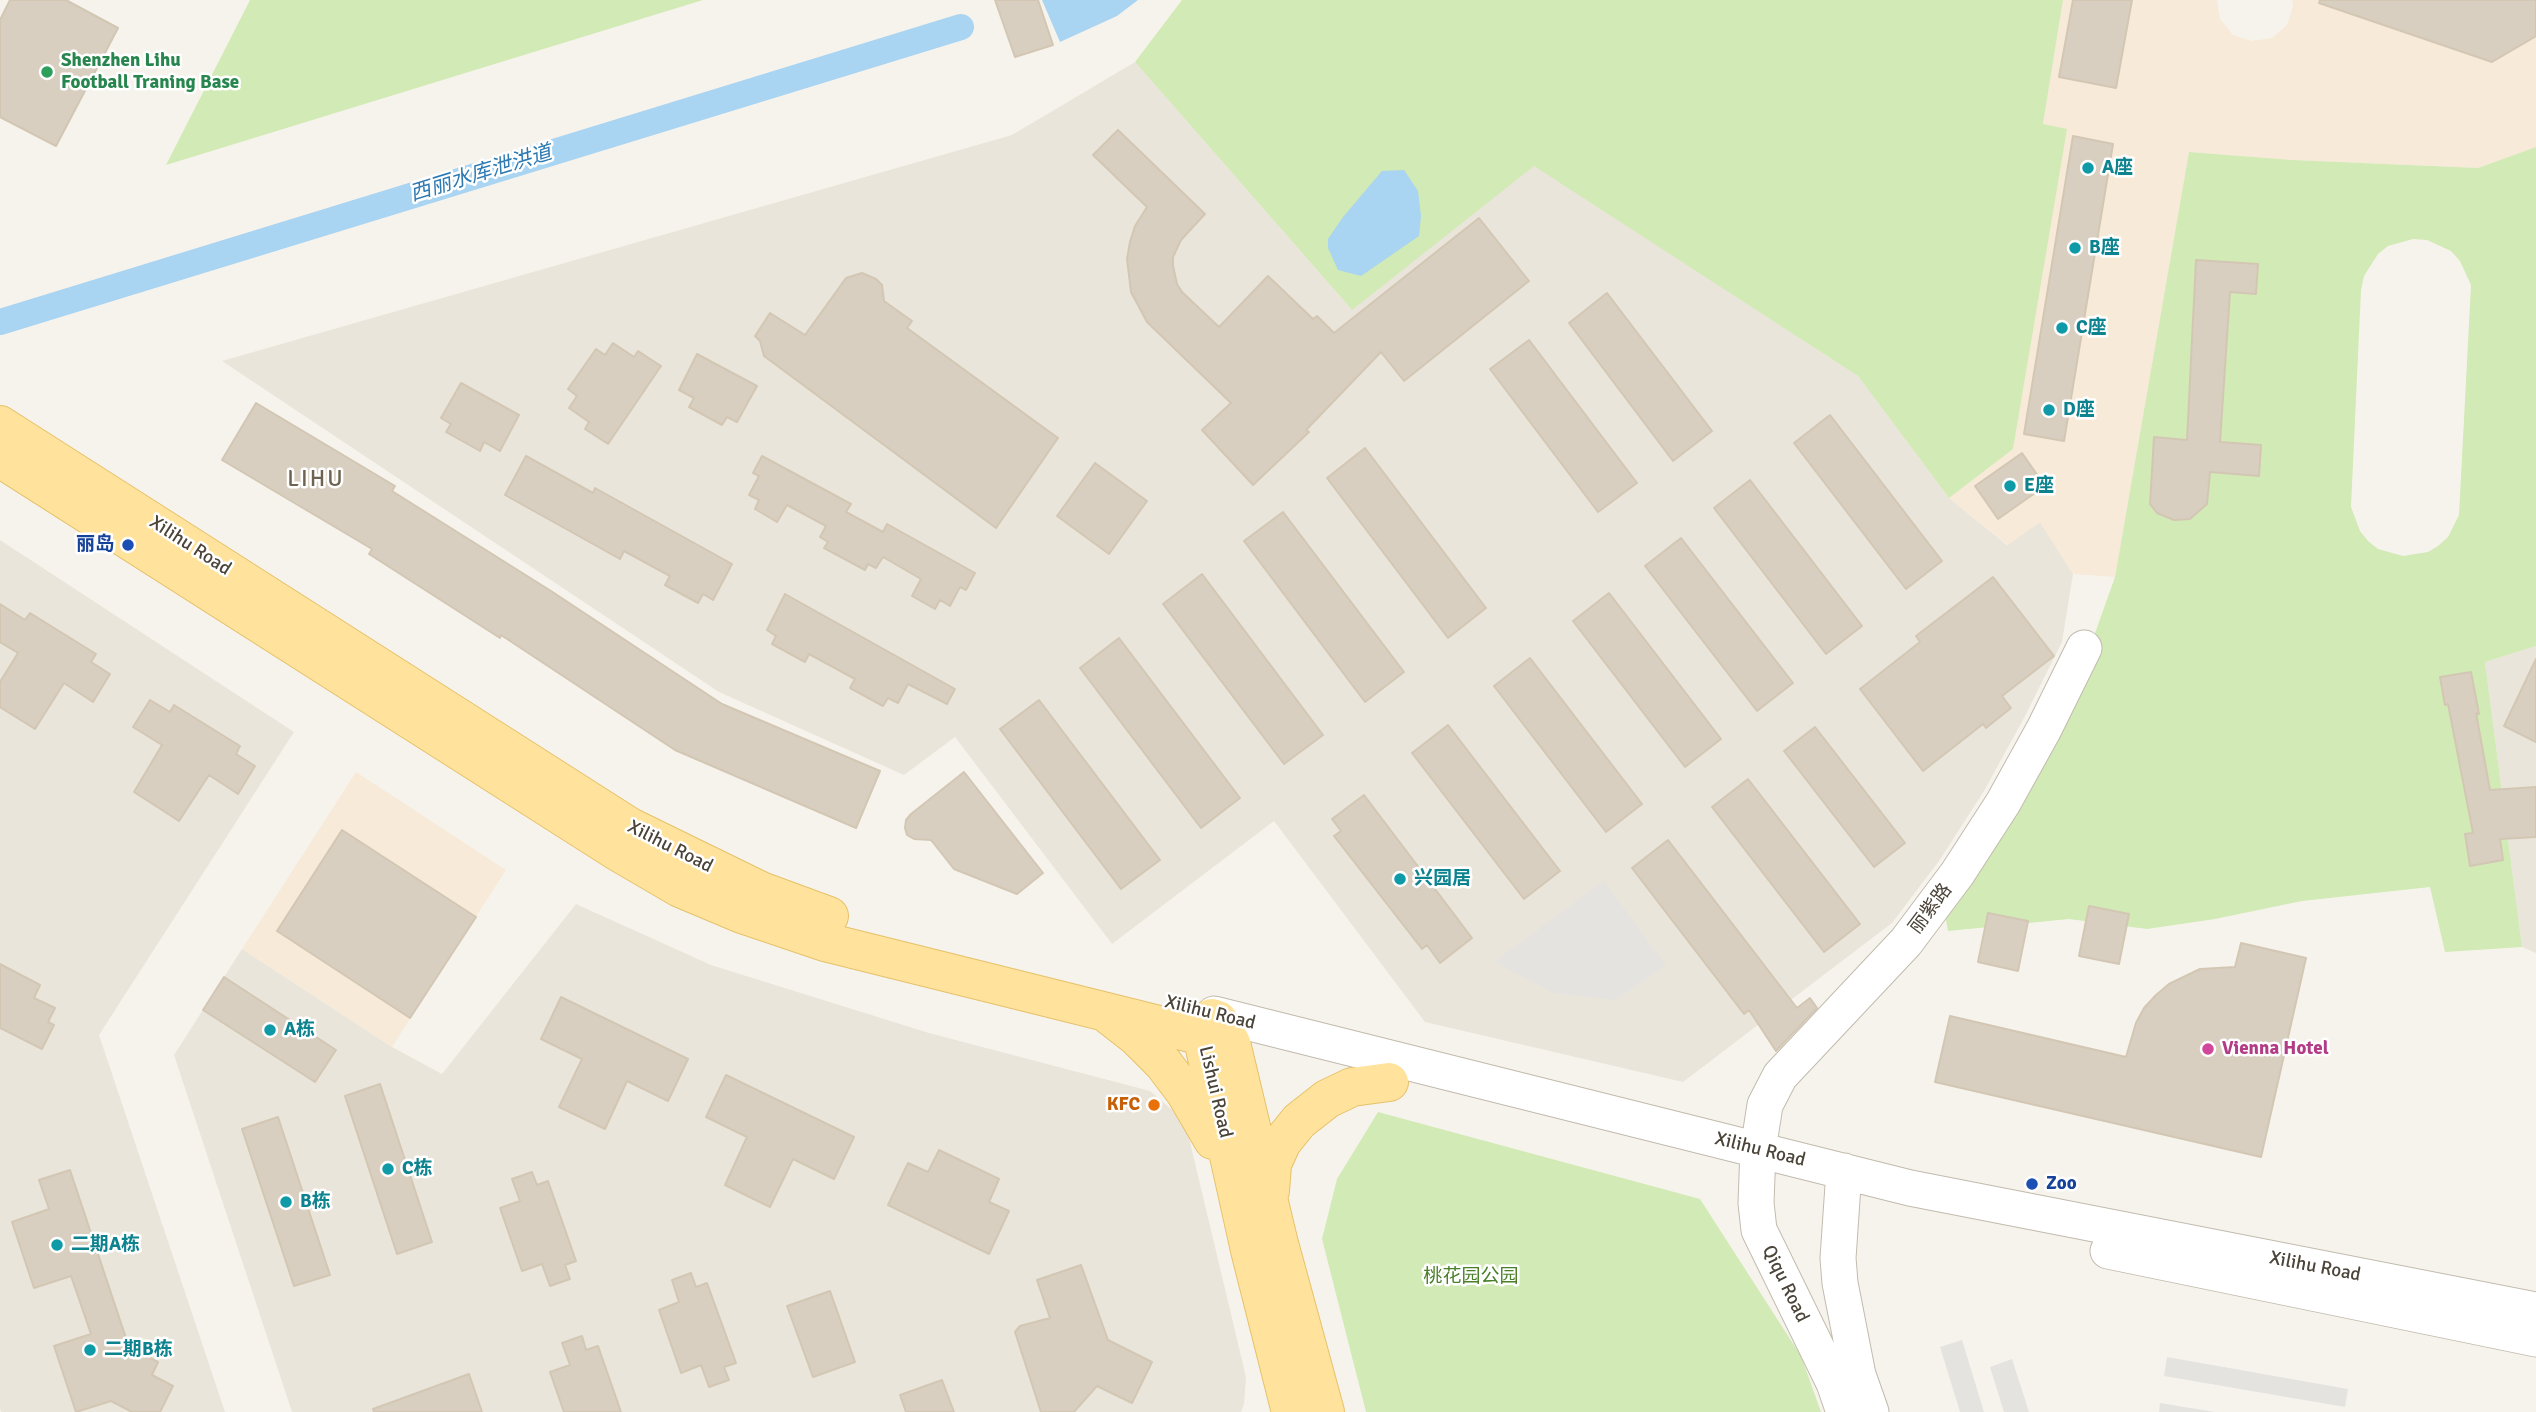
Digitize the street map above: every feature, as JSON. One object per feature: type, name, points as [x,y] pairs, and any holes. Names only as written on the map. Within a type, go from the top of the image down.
[{"type":"main road","name":"Xilihu Road","points":[[0,425],[630,827],[693,860],[761,891],[834,919],[1216,1031]]},
{"type":"main road","name":"Xilihu Road","points":[[0,458],[604,843],[680,888],[742,914],[825,942],[1102,1010],[1216,1031]]},
{"type":"main road","points":[[1102,1010],[1138,1037],[1163,1063],[1185,1092],[1221,1155],[1253,1197],[1282,1142],[1298,1121],[1327,1099],[1352,1087],[1388,1082]]},
{"type":"main road","name":"Lishui Road","points":[[1216,1031],[1253,1197],[1291,1412]]},
{"type":"main road","name":"Lishui Road","points":[[1253,1197],[1303,1338],[1325,1412]]},
{"type":"street","name":"丽紫路","points":[[1758,1161],[1765,1105],[1780,1076],[1906,942],[1957,874],[2003,803],[2084,648]]},
{"type":"street","name":"Xilihu Road","points":[[1216,1031],[1388,1082],[1758,1161]]},
{"type":"street","name":"Xilihu Road","points":[[1216,1031],[1758,1161],[1842,1183],[1904,1209],[2536,1339]]},
{"type":"street","name":"Qiqu Road","points":[[1758,1161],[1756,1203],[1759,1230],[1845,1390],[1871,1412]]},
{"type":"street","name":"Xilihu Road","points":[[1842,1183],[1910,1188],[2536,1310]]},
{"type":"street","name":"Qiqu Road","points":[[1842,1183],[1838,1258],[1845,1390]]},
{"type":"shaded area","points":[[2063,0],[2217,0],[2220,19],[2233,35],[2252,41],[2272,38],[2287,25],[2293,6],[2292,0],[2536,0],[2536,147],[2478,168],[2292,160],[2189,152],[2115,577],[2073,574],[2040,522],[2008,545],[1949,498],[2013,449],[2066,129],[2043,125]]},
{"type":"shaded area","points":[[1135,62],[1351,309],[1534,165],[1858,376],[1949,498],[2007,545],[2040,522],[2073,574],[2062,642],[2024,718],[1984,791],[1939,861],[1892,923],[1683,1082],[1425,1022],[1274,821],[1112,944],[955,737],[904,775],[719,692],[222,361],[1012,135]]},
{"type":"shaded area","points":[[0,540],[294,732],[99,1035],[225,1412],[1,1412]]},
{"type":"shaded area","points":[[2536,646],[2536,953],[2522,947],[2485,662]]},
{"type":"shaded area","points":[[356,772],[506,870],[392,1047],[242,949]]},
{"type":"shaded area","points":[[1604,881],[1666,966],[1615,1000],[1554,993],[1494,962]]},
{"type":"shaded area","points":[[576,904],[711,965],[929,1033],[1150,1091],[1185,1121],[1246,1377],[1241,1412],[292,1412],[174,1055],[242,949],[392,1047],[442,1074]]},
{"type":"shaded area","points":[[1962,1340],[1984,1412],[1960,1412],[1940,1347]]},
{"type":"shaded area","points":[[2167,1357],[2348,1389],[2345,1407],[2164,1376]]},
{"type":"shaded area","points":[[2012,1359],[2029,1412],[2004,1412],[1990,1367]]},
{"type":"shaded area","points":[[2160,1403],[2215,1412],[2159,1412]]},
{"type":"green space","points":[[250,0],[703,0],[166,165]]},
{"type":"green space","points":[[1182,0],[2063,0],[2043,124],[2067,129],[2013,449],[1949,498],[1858,376],[1534,166],[1352,310],[1135,62]]},
{"type":"green space","points":[[2536,147],[2536,646],[2485,662],[2522,947],[2445,952],[2430,887],[2302,901],[2215,919],[2147,929],[2069,919],[1948,931],[1944,909],[2084,664],[2115,577],[2189,152],[2292,160],[2478,168]],"holes":[[[2413,239],[2427,240],[2451,251],[2460,261],[2471,285],[2459,515],[2448,537],[2438,546],[2428,552],[2403,556],[2378,549],[2368,541],[2360,531],[2351,507],[2361,290],[2364,276],[2378,254],[2388,246]]]},
{"type":"green space","name":"桃花园公园","points":[[1378,1112],[1700,1199],[1801,1356],[1821,1412],[1366,1412],[1322,1239],[1337,1179]]},
{"type":"water","points":[[1042,0],[1138,0],[1117,16],[1060,42]]},
{"type":"water","points":[[1404,170],[1418,191],[1421,216],[1419,236],[1361,276],[1338,270],[1328,248],[1328,239],[1382,171]]},
{"type":"building","name":"Shenzhen Lihu Football Traning Base","points":[[10,0],[66,0],[118,28],[56,146],[0,117],[0,20]]},
{"type":"building","points":[[995,0],[1038,0],[1053,45],[1015,57]]},
{"type":"building","points":[[2073,0],[2132,0],[2116,88],[2059,77]]},
{"type":"building","points":[[2320,0],[2536,0],[2536,36],[2492,62],[2319,3]]},
{"type":"building","points":[[1118,130],[1205,214],[1181,240],[1173,257],[1173,266],[1177,284],[1182,292],[1219,327],[1268,276],[1313,319],[1317,316],[1334,333],[1479,218],[1529,281],[1404,381],[1381,352],[1306,430],[1309,432],[1253,485],[1202,430],[1231,403],[1147,322],[1131,292],[1127,259],[1130,242],[1135,226],[1147,207],[1093,155]]},
{"type":"building","points":[[2073,136],[2113,144],[2064,441],[2024,434]]},
{"type":"building","points":[[2196,260],[2258,264],[2256,294],[2230,292],[2220,442],[2261,445],[2259,476],[2210,472],[2207,504],[2190,519],[2174,520],[2157,513],[2150,504],[2154,437],[2187,440]]},
{"type":"building","points":[[862,273],[876,279],[882,285],[884,301],[912,321],[907,328],[1058,438],[996,528],[764,356],[760,341],[755,336],[770,313],[805,335],[846,278]]},
{"type":"building","points":[[1607,293],[1712,431],[1673,461],[1569,323]]},
{"type":"building","points":[[1529,340],[1637,483],[1598,512],[1490,369]]},
{"type":"building","points":[[613,343],[634,357],[638,351],[661,366],[608,444],[585,429],[589,422],[569,408],[577,396],[568,389],[596,349],[605,355]]},
{"type":"building","points":[[697,354],[757,386],[737,422],[727,417],[722,425],[689,407],[694,398],[679,390]]},
{"type":"building","points":[[461,383],[519,415],[500,451],[484,442],[480,451],[446,432],[451,424],[441,418]]},
{"type":"building","points":[[256,403],[395,486],[392,491],[551,591],[722,704],[880,771],[856,828],[675,750],[501,635],[500,638],[369,554],[372,549],[222,460]]},
{"type":"building","points":[[1830,415],[1942,561],[1906,589],[1794,443]]},
{"type":"building","points":[[1365,448],[1486,608],[1448,638],[1327,478]]},
{"type":"building","name":"E座","points":[[2022,453],[2045,486],[1998,519],[1975,486]]},
{"type":"building","points":[[526,456],[593,493],[595,488],[732,564],[713,600],[703,594],[698,603],[665,585],[670,576],[624,551],[620,559],[505,495]]},
{"type":"building","points":[[762,456],[851,504],[846,512],[883,532],[887,524],[975,573],[966,590],[960,587],[950,606],[940,600],[935,609],[912,596],[921,579],[883,557],[876,568],[868,564],[865,570],[824,548],[828,542],[820,537],[826,526],[787,505],[777,522],[755,509],[759,500],[749,495],[759,476],[753,473]]},
{"type":"building","points":[[1095,463],[1147,501],[1109,554],[1057,516]]},
{"type":"building","points":[[1750,480],[1862,626],[1826,654],[1714,508]]},
{"type":"building","points":[[1283,512],[1404,672],[1365,702],[1244,541]]},
{"type":"building","points":[[1681,538],[1793,683],[1757,711],[1645,566]]},
{"type":"building","points":[[1202,574],[1323,735],[1284,764],[1163,604]]},
{"type":"building","points":[[1993,577],[2054,656],[2002,696],[2011,708],[1986,728],[1983,724],[1923,771],[1860,689],[1920,642],[1916,636]]},
{"type":"building","points":[[1609,593],[1721,739],[1685,767],[1573,621]]},
{"type":"building","points":[[785,594],[955,689],[947,704],[908,684],[898,703],[888,698],[883,706],[850,688],[855,679],[809,654],[805,662],[772,644],[776,636],[767,630]]},
{"type":"building","points":[[0,604],[25,620],[30,613],[96,654],[91,662],[110,674],[93,702],[64,683],[35,729],[0,707],[0,682],[18,653],[0,642]]},
{"type":"building","points":[[1119,638],[1240,798],[1201,828],[1080,668]]},
{"type":"building","points":[[1530,658],[1642,804],[1606,832],[1494,686]]},
{"type":"building","points":[[2536,659],[2536,742],[2504,726]]},
{"type":"building","points":[[2471,672],[2490,790],[2536,787],[2536,837],[2500,839],[2503,860],[2470,866],[2465,834],[2473,833],[2448,704],[2445,705],[2440,677]]},
{"type":"building","points":[[150,700],[170,712],[174,705],[240,746],[236,754],[255,766],[238,794],[209,775],[179,821],[134,792],[162,745],[133,727]]},
{"type":"building","points":[[1039,700],[1160,860],[1121,889],[1000,729]]},
{"type":"building","points":[[1448,725],[1560,871],[1524,899],[1412,753]]},
{"type":"building","points":[[1815,727],[1905,843],[1874,867],[1784,751]]},
{"type":"building","points":[[964,772],[1043,873],[1017,894],[954,869],[931,840],[914,839],[907,835],[906,820],[911,814]]},
{"type":"building","points":[[1748,779],[1860,924],[1824,952],[1712,807]]},
{"type":"building","name":"兴园居","points":[[1364,795],[1472,938],[1440,963],[1427,945],[1422,949],[1334,836],[1341,831],[1332,819]]},
{"type":"building","points":[[342,830],[476,917],[410,1018],[277,931]]},
{"type":"building","points":[[1668,840],[1797,1008],[1810,998],[1817,1008],[1776,1051],[1749,1010],[1744,1014],[1632,868]]},
{"type":"building","points":[[2089,906],[2129,914],[2119,964],[2079,956]]},
{"type":"building","points":[[1988,913],[2028,921],[2018,971],[1978,962]]},
{"type":"building","name":"Vienna Hotel","points":[[2241,943],[2306,958],[2261,1157],[1935,1082],[1950,1016],[2126,1057],[2136,1023],[2144,1008],[2156,995],[2169,984],[2200,969],[2235,967]]},
{"type":"building","points":[[0,964],[40,985],[34,998],[55,1008],[48,1022],[54,1025],[42,1049],[0,1028]]},
{"type":"building","name":"A栋","points":[[224,977],[336,1050],[315,1082],[203,1010]]},
{"type":"building","points":[[561,997],[688,1059],[668,1101],[627,1081],[605,1129],[559,1107],[582,1059],[541,1039]]},
{"type":"building","points":[[726,1075],[854,1137],[834,1179],[793,1159],[770,1207],[725,1185],[747,1137],[706,1117]]},
{"type":"building","name":"C栋","points":[[380,1084],[432,1242],[397,1254],[345,1096]]},
{"type":"building","name":"B栋","points":[[278,1117],[330,1275],[294,1286],[242,1129]]},
{"type":"building","points":[[939,1150],[999,1179],[989,1202],[1009,1211],[989,1254],[888,1205],[908,1163],[928,1172]]},
{"type":"building","points":[[70,1170],[129,1347],[158,1362],[152,1375],[173,1386],[160,1412],[132,1412],[111,1401],[76,1412],[54,1346],[91,1334],[71,1276],[34,1288],[12,1222],[49,1209],[39,1180]]},
{"type":"building","points":[[532,1172],[537,1185],[548,1181],[576,1261],[565,1265],[570,1279],[550,1286],[542,1264],[522,1271],[500,1208],[520,1201],[512,1179]]},
{"type":"building","points":[[1081,1265],[1108,1340],[1152,1362],[1132,1403],[1097,1386],[1074,1412],[1041,1412],[1015,1332],[1020,1326],[1050,1318],[1037,1280]]},
{"type":"building","points":[[691,1273],[696,1287],[707,1283],[736,1363],[724,1367],[729,1380],[709,1387],[701,1365],[681,1373],[659,1310],[679,1302],[672,1280]]},
{"type":"building","points":[[830,1291],[855,1362],[813,1377],[787,1306]]},
{"type":"building","points":[[582,1336],[586,1350],[598,1346],[621,1412],[564,1412],[550,1372],[570,1365],[562,1343]]},
{"type":"building","points":[[469,1374],[482,1412],[374,1412],[373,1409]]},
{"type":"building","points":[[942,1380],[954,1412],[906,1412],[900,1395]]},
{"type":"waterway","name":"西丽水库泄洪道","points":[[0,322],[961,27]]},
{"type":"place","name":"Shenzhen Lihu Football Traning Base","points":[[47,72]]},
{"type":"place","name":"A座","points":[[2088,168]]},
{"type":"place","name":"B座","points":[[2075,248]]},
{"type":"place","name":"C座","points":[[2062,328]]},
{"type":"place","name":"D座","points":[[2049,410]]},
{"type":"place","name":"E座","points":[[2010,486]]},
{"type":"place","name":"丽岛","points":[[128,545]]},
{"type":"place","name":"兴园居","points":[[1400,879]]},
{"type":"place","name":"A栋","points":[[270,1030]]},
{"type":"place","name":"Vienna Hotel","points":[[2208,1049]]},
{"type":"place","name":"KFC","points":[[1154,1105]]},
{"type":"place","name":"C栋","points":[[388,1169]]},
{"type":"place","name":"Zoo","points":[[2032,1184]]},
{"type":"place","name":"B栋","points":[[286,1202]]},
{"type":"place","name":"二期A栋","points":[[57,1245]]},
{"type":"place","name":"二期B栋","points":[[90,1350]]},
{"type":"district","name":"LIHU","points":[[316,480]]}]
